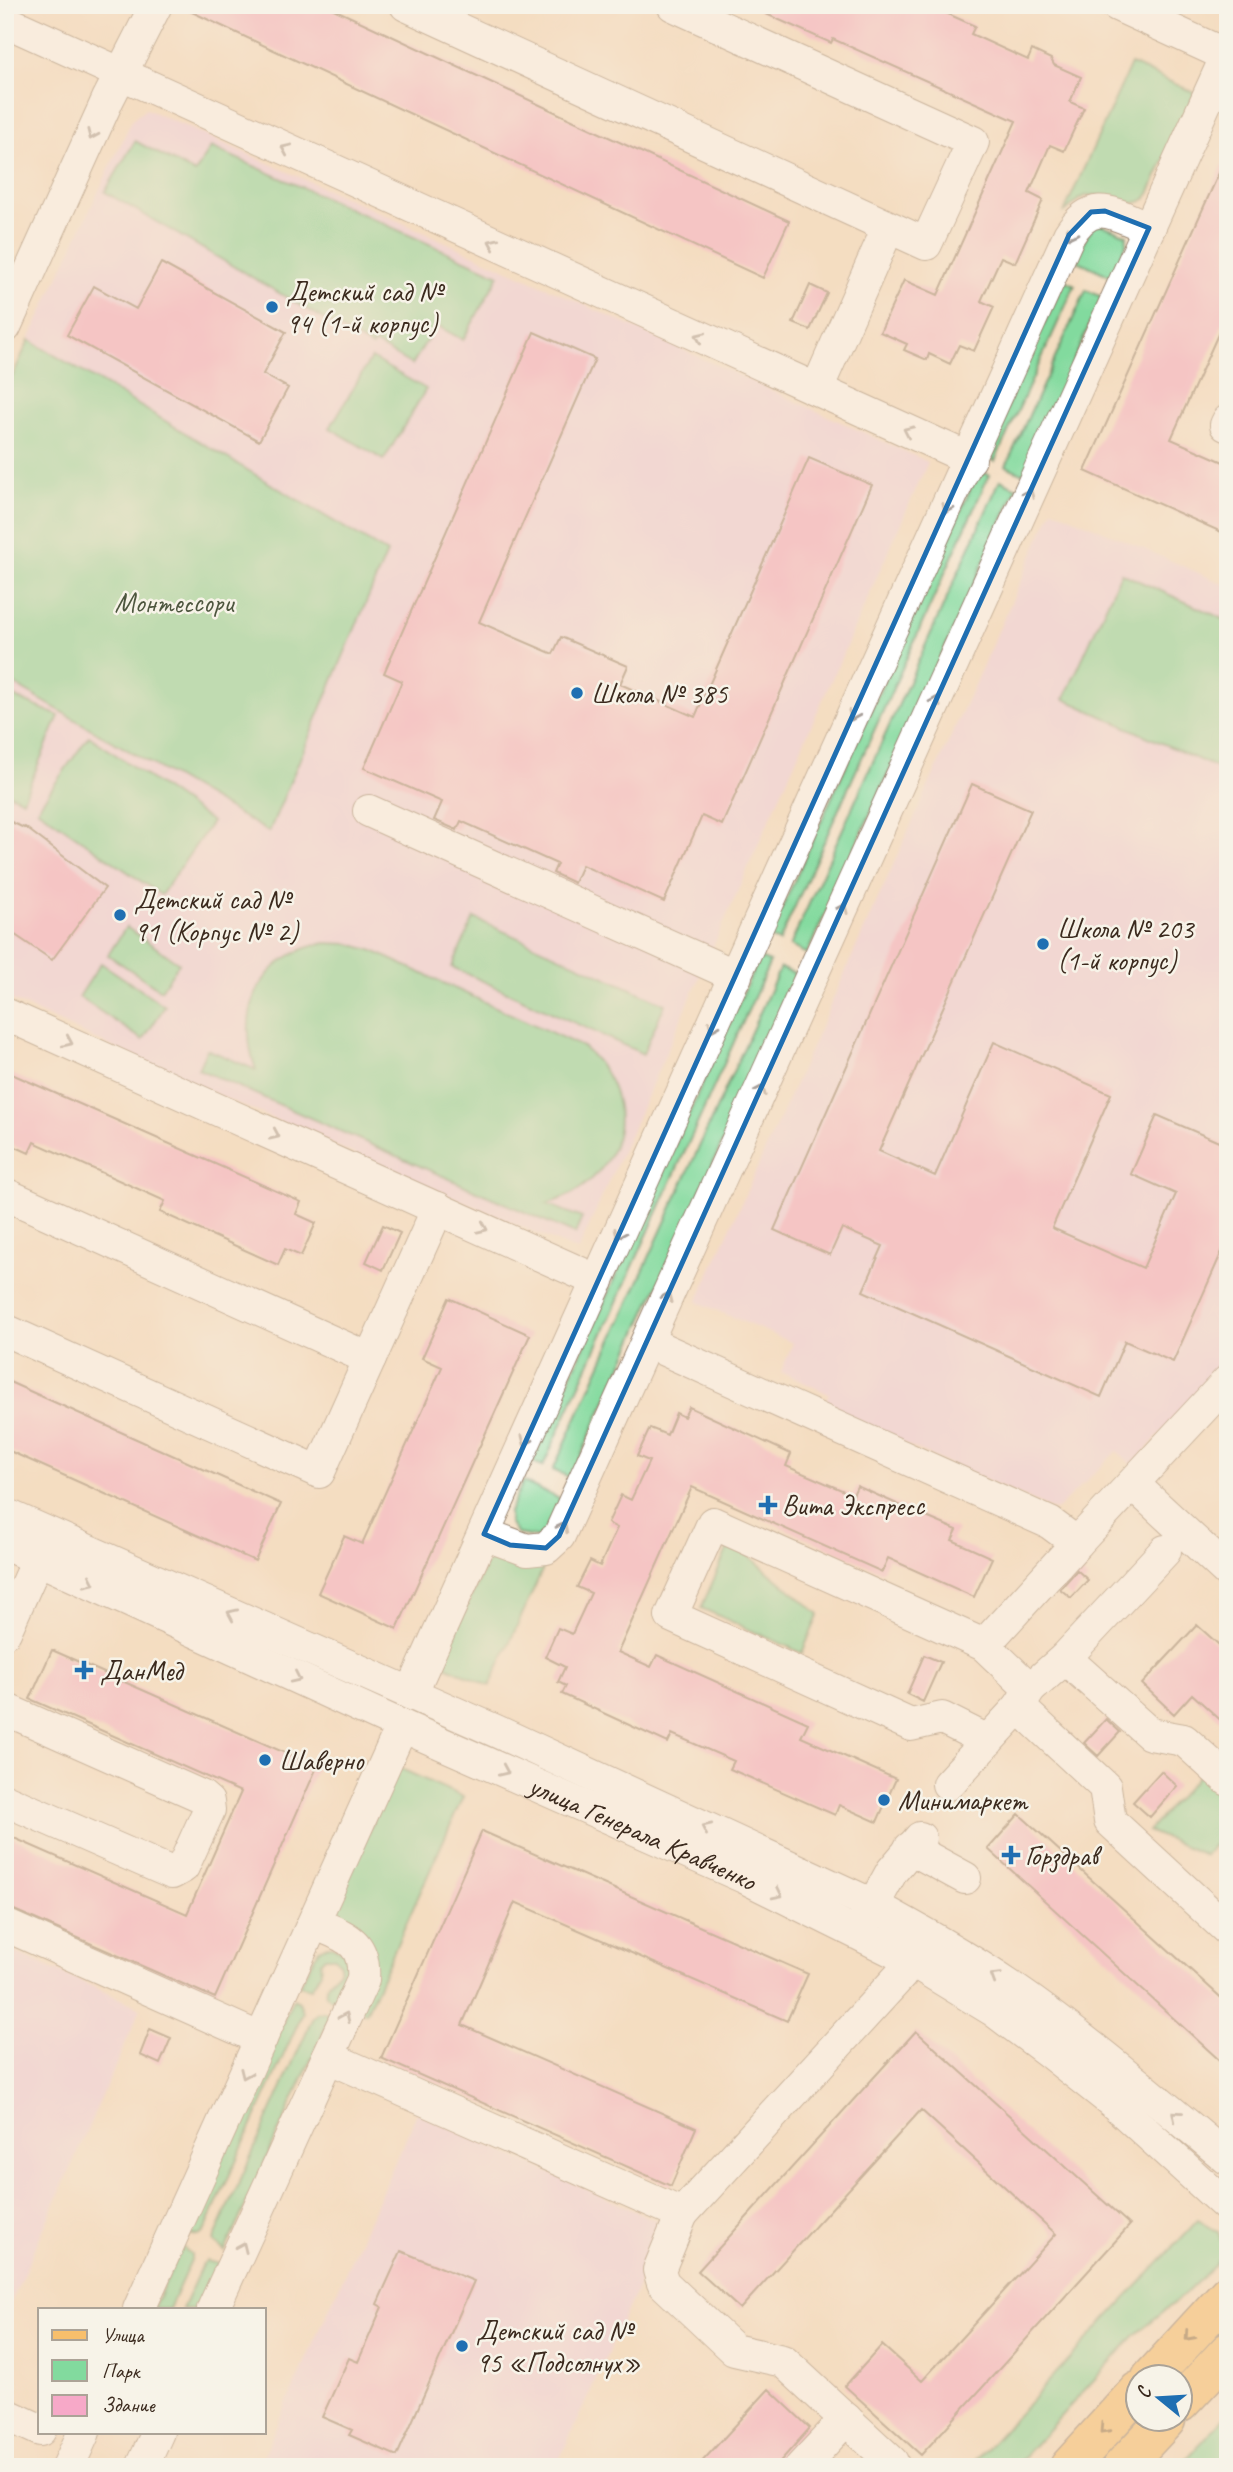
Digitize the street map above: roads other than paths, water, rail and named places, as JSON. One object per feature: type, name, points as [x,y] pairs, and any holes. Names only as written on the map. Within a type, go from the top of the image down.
[{"type":"main road","points":[[1164,2364],[1228,2294]]},
{"type":"main road","points":[[1194,2389],[1228,2352]]},
{"type":"main road","points":[[1069,2467],[1124,2407]]},
{"type":"main road","points":[[1122,2467],[1153,2434]]},
{"type":"street","points":[[5,327],[13,292],[156,5]]},
{"type":"street","points":[[407,5],[926,244],[973,142],[673,5]]},
{"type":"street","points":[[484,1534],[527,1550],[546,1548],[559,1536],[1228,56],[1169,16],[1117,5]]},
{"type":"street","points":[[5,22],[970,459]]},
{"type":"street","points":[[411,1694],[1069,235],[1078,221],[1091,212],[1105,211],[1149,228]]},
{"type":"street","points":[[817,389],[888,228]]},
{"type":"street","points":[[369,811],[736,976]]},
{"type":"street","points":[[5,1014],[598,1281]]},
{"type":"street","points":[[5,1194],[370,1359]]},
{"type":"street","points":[[5,1330],[319,1472],[438,1208]]},
{"type":"street","points":[[647,1342],[1050,1524],[1077,1543]]},
{"type":"street","points":[[984,1645],[1228,1381]]},
{"type":"street","points":[[1133,1484],[1228,1572]]},
{"type":"street","name":"улица Генерала Кравченко","points":[[5,1514],[43,1546],[402,1727],[744,1877],[866,1919]]},
{"type":"street","points":[[988,1741],[942,1718],[911,1725],[671,1616],[713,1523],[984,1645],[1025,1698],[1105,1787],[1110,1821],[1228,1930]]},
{"type":"street","name":"улица Генерала Кравченко","points":[[5,1544],[43,1546],[411,1694],[919,1947],[1009,1986],[1113,2063],[1228,2160]]},
{"type":"street","points":[[9,1612],[43,1546]]},
{"type":"street","points":[[948,1784],[1165,1550]]},
{"type":"street","points":[[1065,1658],[1150,1734],[1184,1741],[1228,1780]]},
{"type":"street","points":[[5,1709],[201,1796],[208,1802],[209,1810],[183,1867],[172,1873],[5,1800]]},
{"type":"street","points":[[139,2308],[402,1727]]},
{"type":"street","points":[[866,1919],[892,1871],[915,1843],[965,1878]]},
{"type":"street","points":[[214,2308],[363,1980],[364,1963],[358,1948],[346,1938],[314,1923]]},
{"type":"street","points":[[5,1925],[261,2039]]},
{"type":"street","points":[[888,2467],[892,2462],[783,2361],[734,2350],[663,2283],[659,2270],[682,2214],[901,1975],[919,1947]]},
{"type":"street","name":"улица Генерала Кравченко","points":[[919,1947],[993,2010],[1116,2105],[1228,2207]]},
{"type":"street","points":[[328,2057],[682,2214]]},
{"type":"street","points":[[5,2414],[38,2429]]},
{"type":"street","points":[[801,2467],[845,2419]]},
{"type":"street","points":[[48,2434],[77,2448]]},
{"type":"street","points":[[142,2467],[157,2434]]},
{"type":"place","name":"Детский сад № 94 (1-й корпус)","points":[[272,307]]},
{"type":"place","name":"Школа № 385","points":[[577,693]]},
{"type":"place","name":"Детский сад № 91 (Корпус № 2)","points":[[120,915]]},
{"type":"place","name":"Школа № 203 (1-й корпус)","points":[[1043,944]]},
{"type":"place","name":"Вита Экспресс","points":[[768,1505]]},
{"type":"place","name":"ДанМед","points":[[84,1670]]},
{"type":"place","name":"Шаверно","points":[[265,1760]]},
{"type":"place","name":"Минимаркет","points":[[884,1800]]},
{"type":"place","name":"Горздрав","points":[[1011,1855]]},
{"type":"place","name":"Детский сад № 95 «Подсолнух»","points":[[462,2346]]},
{"type":"park label","name":"Монтессори","points":[[174,602]]}]
